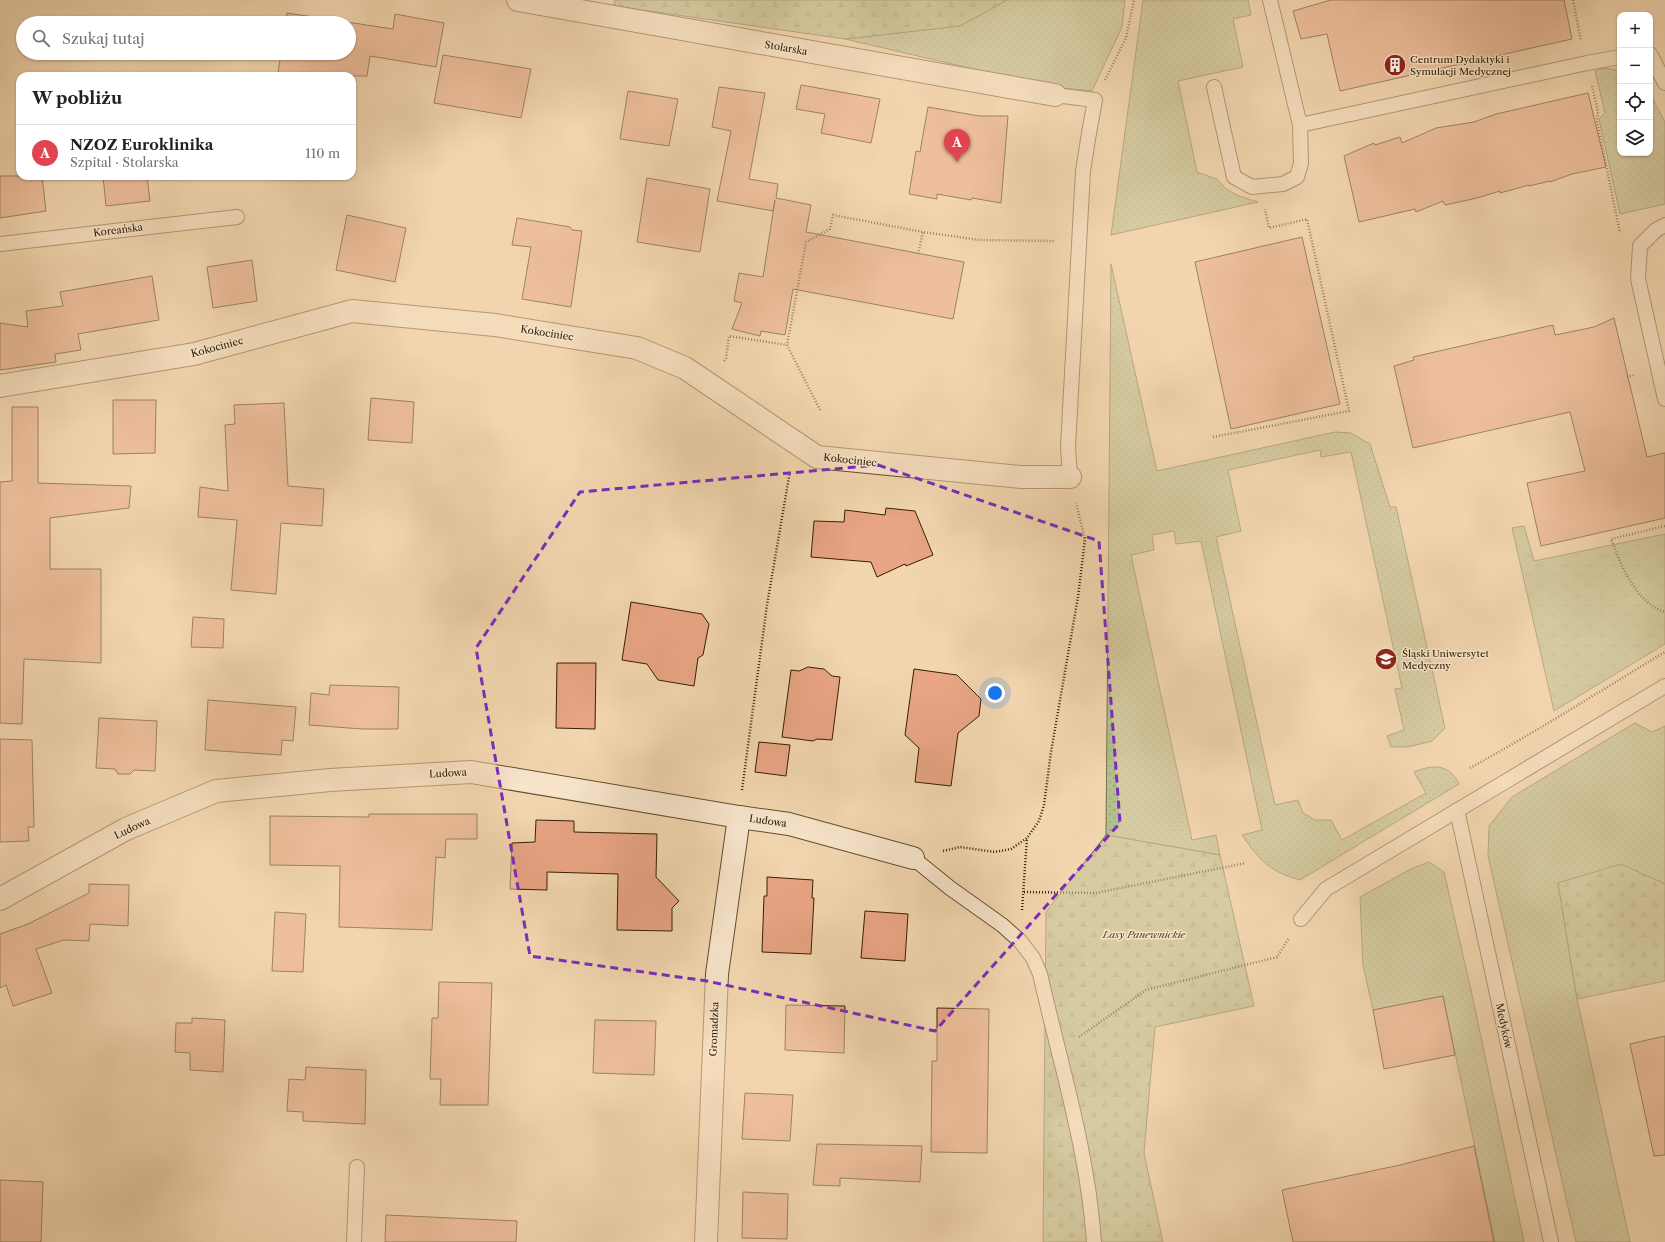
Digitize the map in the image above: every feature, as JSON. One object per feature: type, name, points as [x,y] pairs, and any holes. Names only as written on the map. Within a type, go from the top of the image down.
[{"type":"street","name":"Stolarska","points":[[518,0],[1054,95]]},
{"type":"street","name":"Kokociniec","points":[[0,386],[194,354],[352,311],[495,325],[637,348],[685,368],[817,457],[1021,477],[1070,477]]},
{"type":"street","name":"Ludowa","points":[[0,898],[126,829],[216,791],[330,780],[471,772],[789,824],[913,858]]},
{"type":"street","name":"Gromadzka","points":[[706,1242],[717,974],[739,817]]},
{"type":"lane","points":[[1214,87],[1234,177],[1252,187],[1283,184],[1297,177],[1301,163],[1300,125],[1270,0]]},
{"type":"lane","points":[[1300,125],[1617,58]]},
{"type":"lane","points":[[1653,60],[1665,83]]},
{"type":"lane","points":[[1054,95],[1096,100],[1083,171],[1068,447],[1070,477]]},
{"type":"lane","name":"Koreańska","points":[[0,244],[236,217]]},
{"type":"lane","points":[[1665,225],[1656,230],[1640,246],[1638,279],[1665,399]]},
{"type":"lane","points":[[1301,920],[1326,889],[1665,686]]},
{"type":"lane","name":"Medyków","points":[[1457,810],[1551,1242]]},
{"type":"lane","points":[[913,858],[950,888],[1002,925],[1020,941],[1033,958],[1040,974],[1078,1132],[1085,1171],[1094,1242]]},
{"type":"lane","points":[[354,1242],[357,1167]]},
{"type":"path","points":[[1096,100],[1126,38],[1134,0]]},
{"type":"path","points":[[1587,63],[1598,112],[1597,121],[1621,235]]},
{"type":"path","points":[[1213,437],[1349,412],[1307,219],[1269,228],[1261,186]]},
{"type":"path","points":[[820,410],[787,345],[806,242],[830,229],[833,215],[922,232],[980,240],[1080,242]]},
{"type":"path","points":[[918,254],[922,232]]},
{"type":"path","points":[[710,384],[726,358],[729,336],[787,345]]},
{"type":"path","points":[[739,817],[767,605],[789,474],[798,444]]},
{"type":"path","points":[[913,858],[960,847],[995,852],[1011,849],[1027,838],[1038,822],[1044,805],[1052,744],[1078,597],[1085,539],[1070,477]]},
{"type":"path","points":[[1665,526],[1611,539],[1621,562],[1644,599],[1658,610],[1665,612]]},
{"type":"path","points":[[1470,768],[1534,733],[1665,652]]},
{"type":"path","points":[[1020,941],[1027,838]]},
{"type":"path","points":[[1024,892],[1096,893],[1246,863]]},
{"type":"path","points":[[1058,1052],[1146,990],[1277,957],[1301,920]]},
{"type":"highlighted area","points":[[878,465],[1099,541],[1120,823],[935,1031],[707,981],[530,956],[476,648],[580,492]]},
{"type":"green space","points":[[615,0],[1007,0],[960,26],[845,39],[614,6]]},
{"type":"green space","points":[[1007,0],[1125,0],[1122,27],[1092,91],[1051,87],[845,39],[960,26]]},
{"type":"green space","points":[[1143,0],[1248,0],[1251,15],[1233,19],[1243,67],[1178,81],[1197,172],[1217,179],[1226,189],[1239,196],[1258,202],[1111,235]]},
{"type":"green space","points":[[1604,68],[1617,70],[1617,156],[1653,156],[1653,100],[1665,122],[1665,204],[1620,214],[1599,119],[1605,113],[1595,71]]},
{"type":"green space","points":[[1111,264],[1157,471],[1335,432],[1351,433],[1370,444],[1390,507],[1396,507],[1445,728],[1432,741],[1408,747],[1391,747],[1387,736],[1404,730],[1395,689],[1402,688],[1351,452],[1321,457],[1320,450],[1228,470],[1241,531],[1216,537],[1275,805],[1298,800],[1303,813],[1315,820],[1331,820],[1342,840],[1426,793],[1414,772],[1421,769],[1434,767],[1446,769],[1455,777],[1459,784],[1300,880],[1280,873],[1266,864],[1254,852],[1242,835],[1262,830],[1201,541],[1176,544],[1174,531],[1152,535],[1154,550],[1131,555],[1192,840],[1216,835],[1220,855],[1106,835]]},
{"type":"green space","points":[[1524,526],[1534,561],[1665,534],[1665,644],[1554,711],[1512,528]]},
{"type":"green space","points":[[1635,723],[1652,732],[1665,726],[1665,884],[1660,881],[1558,883],[1577,999],[1630,1242],[1576,1242],[1488,856],[1489,826],[1512,797]]},
{"type":"green space","name":"Lasy Panewnickie","points":[[1106,835],[1220,855],[1254,1006],[1155,1027],[1144,1153],[1163,1242],[1043,1242],[1046,912]]},
{"type":"green space","points":[[1429,862],[1444,872],[1473,999],[1524,1242],[1495,1242],[1443,996],[1373,1010],[1363,965],[1360,897],[1411,869]]},
{"type":"green space","points":[[1621,864],[1665,884],[1665,981],[1577,999],[1558,883]]},
{"type":"building","name":"Centrum Dydaktyki i Symulacji Medycznej","points":[[1331,0],[1564,0],[1572,39],[1340,91],[1327,34],[1301,39],[1293,11]]},
{"type":"building","points":[[287,13],[307,16],[286,16]]},
{"type":"building","points":[[395,14],[444,23],[436,67],[370,56],[367,76],[356,76],[356,72],[278,72],[280,60],[356,60],[356,23],[393,29]]},
{"type":"building","points":[[443,55],[531,69],[521,118],[434,103]]},
{"type":"building","points":[[801,85],[880,99],[871,143],[821,133],[825,114],[796,109]]},
{"type":"building","points":[[719,87],[765,93],[749,179],[778,184],[776,198],[811,205],[806,232],[964,262],[953,319],[793,289],[785,335],[761,331],[760,336],[732,329],[742,303],[734,301],[739,273],[763,277],[775,200],[773,211],[717,201],[731,131],[712,127]]},
{"type":"building","points":[[628,91],[678,99],[669,146],[620,139]]},
{"type":"building","points":[[1588,93],[1606,167],[1572,174],[1550,182],[1529,185],[1500,193],[1500,191],[1445,205],[1443,201],[1416,212],[1415,209],[1359,222],[1344,156],[1374,143],[1375,145],[1400,137],[1402,143],[1436,128],[1474,122],[1496,114]]},
{"type":"building","points":[[928,107],[979,116],[1008,116],[1001,203],[972,198],[971,200],[937,194],[937,199],[909,194],[916,151],[920,152]]},
{"type":"building","points":[[0,176],[16,176],[16,180],[42,180],[46,211],[0,218]]},
{"type":"building","points":[[647,178],[710,189],[700,252],[637,242]]},
{"type":"building","points":[[103,180],[147,180],[150,201],[106,206]]},
{"type":"building","points":[[347,215],[406,228],[395,282],[336,270]]},
{"type":"building","points":[[517,218],[570,227],[572,230],[582,231],[571,307],[522,299],[531,247],[512,245]]},
{"type":"building","points":[[1302,237],[1340,404],[1231,429],[1195,262]]},
{"type":"building","points":[[252,260],[257,301],[213,308],[207,267]]},
{"type":"building","points":[[152,276],[159,320],[78,334],[81,350],[55,354],[56,362],[0,370],[0,323],[28,327],[26,311],[63,306],[60,292]]},
{"type":"building","points":[[1614,318],[1647,457],[1665,453],[1665,518],[1541,546],[1527,483],[1585,471],[1570,412],[1413,448],[1394,366],[1414,360],[1413,357],[1553,325],[1555,335],[1594,327]]},
{"type":"building","points":[[371,398],[414,402],[412,443],[368,440]]},
{"type":"building","points":[[113,400],[156,400],[155,453],[113,454]]},
{"type":"building","points":[[284,403],[288,486],[324,489],[322,526],[281,523],[276,594],[231,590],[237,520],[198,517],[200,487],[228,491],[225,425],[235,424],[234,405]]},
{"type":"building","points":[[12,407],[38,407],[38,483],[131,486],[129,508],[50,518],[50,569],[101,569],[101,663],[24,659],[22,724],[0,723],[0,482],[12,481]]},
{"type":"building","points":[[886,508],[915,511],[933,555],[906,566],[905,564],[877,577],[871,562],[811,557],[814,521],[844,522],[845,510],[885,515]]},
{"type":"building","points":[[631,602],[702,614],[709,624],[703,655],[698,658],[694,686],[658,680],[647,664],[622,660]]},
{"type":"building","points":[[193,617],[224,619],[223,648],[191,647]]},
{"type":"building","points":[[557,663],[596,663],[595,729],[556,728]]},
{"type":"building","points":[[808,667],[824,669],[832,676],[840,677],[832,740],[817,739],[813,741],[782,737],[791,670],[799,671]]},
{"type":"building","points":[[914,669],[957,675],[981,699],[979,716],[958,733],[951,786],[915,782],[919,748],[905,735]]},
{"type":"building","points":[[330,685],[399,687],[398,729],[362,729],[309,725],[311,693],[329,695]]},
{"type":"building","points":[[208,700],[296,707],[293,741],[282,740],[281,755],[205,750]]},
{"type":"building","points":[[99,718],[157,721],[155,771],[134,770],[130,774],[118,774],[115,769],[96,768]]},
{"type":"building","points":[[0,739],[32,740],[34,827],[28,827],[29,841],[0,842]]},
{"type":"building","points":[[759,742],[790,745],[786,776],[755,772]]},
{"type":"building","points":[[369,814],[477,814],[477,839],[446,839],[445,858],[436,857],[432,930],[339,927],[340,866],[270,865],[270,816],[369,817]]},
{"type":"building","points":[[536,820],[574,821],[574,832],[657,834],[656,877],[679,901],[672,908],[672,931],[617,930],[618,874],[547,872],[547,890],[510,889],[512,843],[535,842]]},
{"type":"building","points":[[767,877],[813,880],[812,898],[814,898],[811,954],[762,952],[764,896],[767,896]]},
{"type":"building","points":[[89,884],[129,885],[128,926],[90,924],[89,941],[64,940],[36,949],[52,993],[13,1006],[6,985],[0,988],[0,934],[28,924],[89,893]]},
{"type":"building","points":[[865,911],[908,914],[905,961],[861,958]]},
{"type":"building","points":[[275,912],[306,914],[303,972],[272,971]]},
{"type":"building","points":[[439,982],[492,983],[488,1105],[440,1105],[441,1079],[430,1079],[432,1018],[438,1018]]},
{"type":"building","points":[[1443,996],[1455,1055],[1384,1069],[1373,1010]]},
{"type":"building","points":[[786,1005],[845,1006],[844,1053],[785,1050]]},
{"type":"building","points":[[937,1008],[989,1009],[987,1153],[931,1152],[932,1061],[937,1061]]},
{"type":"building","points":[[192,1018],[225,1020],[223,1072],[190,1070],[190,1053],[175,1052],[176,1023],[192,1023]]},
{"type":"building","points":[[595,1020],[656,1021],[654,1075],[593,1073]]},
{"type":"building","points":[[1665,1036],[1665,1155],[1654,1156],[1630,1044]]},
{"type":"building","points":[[306,1067],[366,1070],[365,1124],[303,1121],[303,1112],[287,1111],[289,1079],[305,1080]]},
{"type":"building","points":[[745,1093],[793,1095],[790,1141],[742,1139]]},
{"type":"building","points":[[817,1144],[922,1146],[920,1182],[840,1178],[840,1186],[813,1185]]},
{"type":"building","points":[[1474,1146],[1494,1242],[1293,1242],[1282,1190],[1400,1165]]},
{"type":"building","points":[[0,1180],[43,1182],[41,1242],[0,1242]]},
{"type":"building","points":[[743,1192],[788,1194],[787,1239],[742,1238]]},
{"type":"building","points":[[386,1215],[517,1221],[516,1242],[385,1242]]},
{"type":"place","name":"Centrum Dydaktyki i Symulacji Medycznej","points":[[1395,65]]},
{"type":"place","name":"NZOZ Euroklinika","points":[[957,162]]},
{"type":"place","name":"Śląski Uniwersytet Medyczny","points":[[1386,659]]}]
